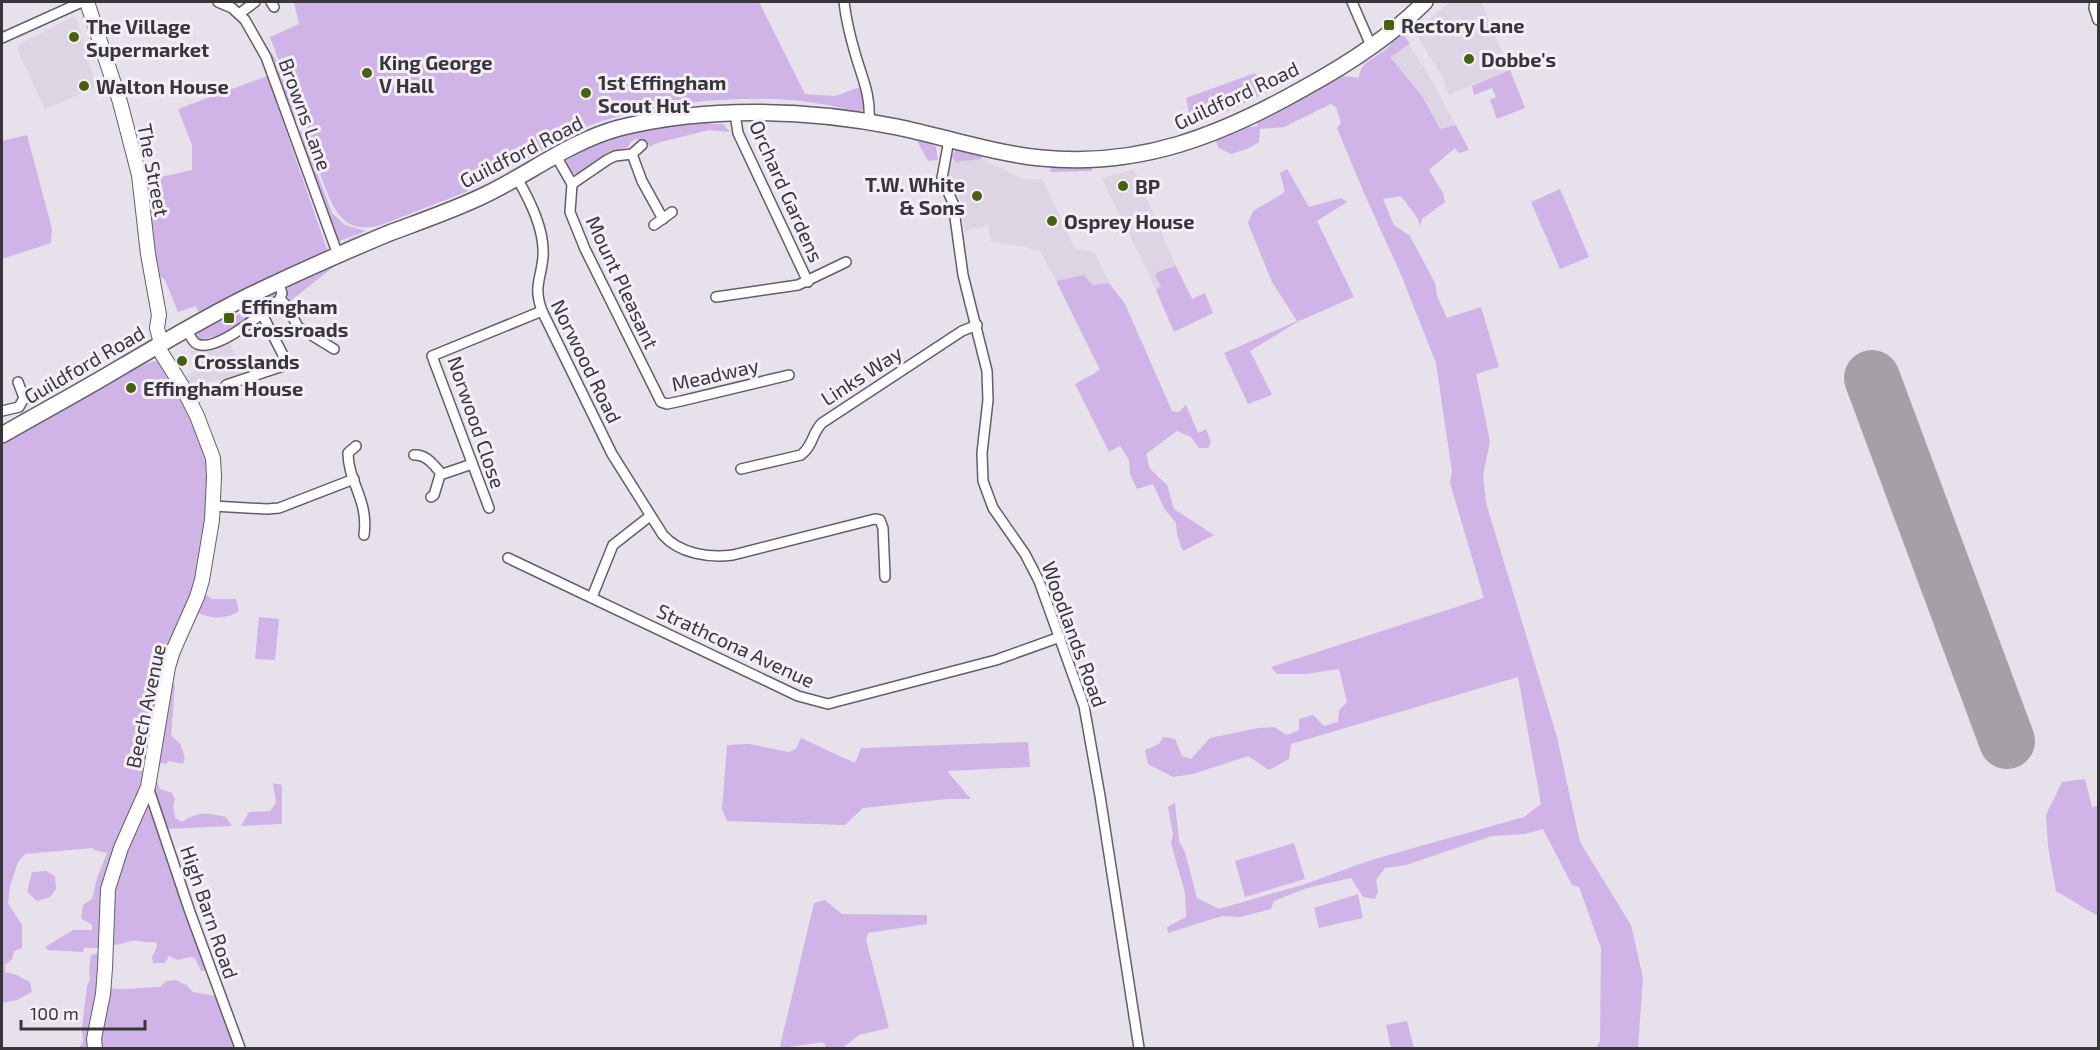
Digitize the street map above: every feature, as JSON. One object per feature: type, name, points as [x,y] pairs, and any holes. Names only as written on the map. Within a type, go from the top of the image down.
[{"type":"main road","name":"Guildford Road","points":[[2,435],[23,414],[278,282],[472,201],[595,136],[618,129],[664,121],[781,112],[832,116],[868,122],[1016,154],[1068,160],[1120,157],[1156,151],[1202,138],[1256,114],[1372,48],[1402,25],[1425,2]]},
{"type":"street","points":[[2,38],[84,2]]},
{"type":"street","name":"The Street","points":[[84,2],[130,138],[139,175],[149,264],[159,315],[165,320],[170,338]]},
{"type":"street","name":"Browns Lane","points":[[218,2],[239,14],[255,34],[273,72],[338,255]]},
{"type":"street","points":[[239,14],[255,2]]},
{"type":"street","points":[[844,2],[846,20],[869,98],[868,122]]},
{"type":"street","points":[[1352,2],[1372,48]]},
{"type":"street","points":[[2095,2],[2094,8],[2098,20]]},
{"type":"street","name":"Orchard Gardens","points":[[735,114],[738,133],[808,282]]},
{"type":"street","name":"Woodlands Road","points":[[949,140],[942,178],[954,203],[963,275],[988,385],[982,473],[993,508],[1032,566],[1078,684],[1089,726],[1139,1048]]},
{"type":"street","points":[[556,156],[572,184],[615,156],[632,154],[642,146]]},
{"type":"street","points":[[632,154],[642,181],[663,219]]},
{"type":"street","name":"Norwood Road","points":[[517,178],[539,227],[543,244],[543,258],[536,293],[542,311],[612,454],[663,536],[672,544],[693,552],[718,557],[867,519],[880,520],[883,528],[885,577]]},
{"type":"street","name":"Mount Pleasant","points":[[572,184],[569,206],[582,242],[655,390]]},
{"type":"street","points":[[654,225],[672,212]]},
{"type":"street","name":"Orchard Gardens","points":[[716,297],[786,288],[808,282],[846,262]]},
{"type":"street","points":[[170,338],[200,345],[235,333],[280,298],[282,292],[278,282]]},
{"type":"street","points":[[280,298],[298,327],[334,350]]},
{"type":"street","name":"Norwood Close","points":[[489,508],[432,356],[542,311]]},
{"type":"street","points":[[226,384],[283,366],[283,355],[262,314]]},
{"type":"street","name":"Links Way","points":[[741,469],[801,455],[808,450],[816,430],[822,423],[962,331],[976,325]]},
{"type":"street","name":"Beech Avenue","points":[[95,1048],[94,1039],[103,994],[108,889],[121,848],[148,786],[168,667],[202,579],[213,506],[211,451],[189,400],[170,338]]},
{"type":"street","name":"Meadway","points":[[655,390],[662,402],[667,404],[789,375]]},
{"type":"street","points":[[2,411],[23,414],[24,398],[18,382]]},
{"type":"street","points":[[356,446],[348,453],[354,479],[363,501],[364,535]]},
{"type":"street","points":[[414,455],[418,454],[427,458],[442,474]]},
{"type":"street","points":[[431,497],[434,495],[440,475],[472,464]]},
{"type":"street","points":[[213,506],[279,508],[354,479]]},
{"type":"street","points":[[592,597],[613,545],[650,516]]},
{"type":"street","name":"Strathcona Avenue","points":[[508,558],[798,696],[828,704],[996,660],[1060,637]]},
{"type":"street","name":"High Barn Road","points":[[148,786],[190,912],[240,1048]]},
{"type":"shaded area","points":[[294,2],[759,2],[805,94],[835,96],[863,86],[863,109],[860,112],[804,101],[745,99],[694,102],[616,117],[571,133],[466,192],[381,225],[357,227],[341,217],[335,210],[306,134],[308,130],[304,118],[299,116],[270,37],[299,24]]},
{"type":"shaded area","name":"Dobbe's","points":[[1450,2],[1481,2],[1510,70],[1449,95],[1441,75],[1415,31]]},
{"type":"shaded area","points":[[74,16],[77,19],[96,87],[45,109],[18,52],[19,44]]},
{"type":"shaded area","points":[[1400,34],[1404,35],[1410,44],[1390,57],[1422,96],[1440,129],[1456,125],[1469,150],[1459,153],[1455,148],[1429,170],[1443,193],[1445,202],[1422,219],[1420,227],[1418,219],[1401,196],[1383,199],[1394,225],[1410,236],[1435,283],[1437,296],[1447,318],[1481,307],[1499,367],[1476,374],[1490,441],[1483,475],[1486,503],[1557,737],[1580,842],[1631,925],[1643,978],[1638,1048],[1596,1048],[1600,1041],[1601,948],[1579,887],[1572,885],[1543,829],[1525,834],[1492,836],[1406,865],[1385,868],[1376,880],[1378,891],[1375,899],[1363,897],[1351,878],[1307,888],[1274,901],[1271,909],[1240,917],[1222,916],[1168,933],[1167,927],[1186,917],[1185,893],[1171,843],[1173,835],[1168,807],[1175,803],[1179,841],[1185,852],[1197,898],[1219,909],[1305,884],[1371,860],[1524,817],[1541,804],[1518,677],[1291,744],[1289,759],[1269,770],[1248,756],[1193,774],[1173,777],[1148,764],[1145,750],[1159,744],[1163,737],[1175,739],[1182,756],[1191,759],[1210,738],[1274,727],[1287,735],[1299,730],[1299,719],[1313,715],[1324,726],[1338,722],[1339,710],[1347,702],[1339,669],[1306,674],[1277,674],[1271,667],[1484,598],[1450,483],[1452,472],[1436,363],[1402,277],[1337,128],[1341,123],[1336,107],[1331,104],[1284,127],[1260,129],[1259,142],[1231,154],[1219,148],[1216,142],[1217,137],[1244,125],[1258,126],[1255,119],[1342,76],[1359,78],[1365,64],[1386,49]]},
{"type":"shaded area","points":[[266,45],[276,60],[298,121],[293,120]]},
{"type":"shaded area","points":[[1409,46],[1424,67],[1456,125],[1440,129],[1422,96],[1389,56]]},
{"type":"shaded area","points":[[1510,70],[1525,108],[1497,119],[1490,100],[1496,97],[1492,88],[1474,95],[1472,86]]},
{"type":"shaded area","points":[[1255,73],[1267,92],[1192,126],[1186,98]]},
{"type":"shaded area","points":[[267,76],[328,252],[198,312],[196,306],[178,312],[165,280],[155,272],[143,181],[192,170],[192,145],[178,109]]},
{"type":"shaded area","points":[[790,104],[857,113],[775,108],[579,137],[578,135],[599,126],[656,112],[723,105]]},
{"type":"shaded area","points":[[720,119],[725,122],[707,124],[723,124],[730,132],[709,130],[657,143],[650,147],[647,143],[636,139],[628,147],[608,154],[579,175],[569,172],[566,161],[579,153],[568,158],[570,153],[604,139],[638,130]]},
{"type":"shaded area","points":[[301,130],[332,213],[345,225],[366,231],[337,242],[299,135]]},
{"type":"shaded area","points":[[27,135],[52,229],[51,243],[2,259],[2,141]]},
{"type":"shaded area","points":[[916,139],[936,147],[938,160],[928,161]]},
{"type":"shaded area","points":[[956,149],[982,154],[981,159],[955,162],[952,157]]},
{"type":"shaded area","points":[[981,159],[1024,179],[1043,180],[1075,249],[1094,252],[1109,283],[1092,285],[1084,275],[1056,281],[1039,250],[991,241],[988,225],[965,231],[959,194],[949,184],[947,177],[950,162]]},
{"type":"shaded area","points":[[1052,163],[1092,166],[1092,171],[1050,172]]},
{"type":"shaded area","points":[[1134,169],[1176,266],[1158,273],[1161,286],[1156,290],[1102,178]]},
{"type":"shaded area","points":[[1287,169],[1309,207],[1341,198],[1347,202],[1317,221],[1354,297],[1297,322],[1250,351],[1272,395],[1248,404],[1224,353],[1297,321],[1272,282],[1248,223],[1253,211],[1285,192],[1280,173]]},
{"type":"shaded area","points":[[486,184],[489,189],[343,246],[340,244],[454,199]]},
{"type":"shaded area","points":[[1560,189],[1589,257],[1560,269],[1531,202]]},
{"type":"shaded area","points":[[333,263],[336,265],[289,302],[287,289],[291,282]]},
{"type":"shaded area","points":[[1176,266],[1192,299],[1205,293],[1213,313],[1174,332],[1156,290],[1161,286],[1155,276],[1158,272]]},
{"type":"shaded area","points":[[1084,275],[1092,285],[1109,283],[1125,304],[1172,411],[1179,412],[1186,405],[1198,433],[1206,429],[1211,442],[1208,448],[1199,448],[1191,437],[1177,431],[1146,454],[1150,469],[1167,485],[1174,509],[1214,535],[1183,551],[1177,535],[1176,523],[1164,508],[1153,484],[1137,489],[1130,474],[1129,460],[1120,446],[1109,452],[1075,384],[1100,370],[1056,281]]},
{"type":"shaded area","points":[[273,292],[276,296],[261,311],[241,325],[209,338],[199,339],[197,337],[198,332],[227,318],[229,320],[244,311],[243,306]]},
{"type":"shaded area","points":[[229,340],[242,374],[187,388],[183,377],[194,372],[192,365],[194,362],[190,351]]},
{"type":"shaded area","points":[[161,359],[176,383],[209,463],[209,510],[197,575],[193,584],[195,591],[180,626],[148,795],[208,971],[201,971],[195,958],[190,957],[178,960],[169,956],[165,963],[153,963],[152,957],[157,947],[156,942],[134,941],[111,945],[93,1048],[79,1048],[83,1042],[82,1028],[87,986],[90,979],[91,955],[99,953],[99,948],[84,948],[83,952],[48,950],[45,947],[73,930],[92,930],[92,925],[81,918],[83,905],[92,899],[107,853],[93,848],[25,854],[18,862],[10,886],[8,903],[22,925],[22,948],[14,951],[12,959],[5,965],[5,972],[30,982],[32,992],[17,1000],[2,1003],[2,442],[143,365]]},
{"type":"shaded area","points":[[204,593],[212,599],[236,599],[239,611],[218,618],[196,612]]},
{"type":"shaded area","points":[[259,617],[279,619],[275,660],[255,659]]},
{"type":"shaded area","points":[[170,683],[175,685],[171,736],[180,743],[185,758],[183,764],[168,761],[167,764],[161,763],[156,774]]},
{"type":"shaded area","points":[[801,738],[855,763],[861,748],[1028,742],[1030,767],[947,771],[971,799],[947,799],[863,808],[845,825],[727,821],[722,809],[727,745],[749,744],[789,752],[796,749]]},
{"type":"shaded area","points":[[2085,779],[2092,807],[2098,806],[2098,916],[2056,891],[2048,846],[2046,815],[2062,782]]},
{"type":"shaded area","points":[[153,781],[158,783],[160,789],[172,793],[175,799],[173,806],[175,818],[182,822],[193,816],[208,814],[226,817],[232,826],[166,829],[153,788]]},
{"type":"shaded area","points":[[273,783],[282,785],[282,824],[241,826],[249,812],[270,811],[276,803]]},
{"type":"shaded area","points":[[1294,843],[1305,879],[1245,897],[1235,861]]},
{"type":"shaded area","points":[[46,871],[55,876],[56,889],[50,897],[37,901],[27,892],[32,872]]},
{"type":"shaded area","points":[[1358,894],[1363,918],[1319,928],[1314,908]]},
{"type":"shaded area","points":[[825,900],[842,914],[927,915],[927,924],[868,933],[866,940],[889,1028],[859,1035],[843,1048],[827,1048],[823,1042],[782,1048],[780,1046],[814,903]]},
{"type":"shaded area","points":[[176,980],[193,992],[216,996],[235,1048],[98,1048],[108,988],[160,987],[166,981]]},
{"type":"shaded area","points":[[1407,1021],[1414,1048],[1391,1048],[1386,1025]]},
{"type":"runway","points":[[1872,378],[2007,741]]},
{"type":"place","name":"Rectory Lane","points":[[1389,25]]},
{"type":"place","name":"The Village Supermarket","points":[[74,37]]},
{"type":"place","name":"Dobbe's","points":[[1469,59]]},
{"type":"place","name":"King George V Hall","points":[[367,73]]},
{"type":"place","name":"Walton House","points":[[84,86]]},
{"type":"place","name":"1st Effingham Scout Hut","points":[[586,93]]},
{"type":"place","name":"BP","points":[[1123,186]]},
{"type":"place","name":"T.W. White & Sons","points":[[977,196]]},
{"type":"place","name":"Osprey House","points":[[1052,221]]},
{"type":"place","name":"Effingham Crossroads","points":[[229,318]]},
{"type":"place","name":"Crosslands","points":[[182,361]]},
{"type":"place","name":"Effingham House","points":[[131,388]]}]
